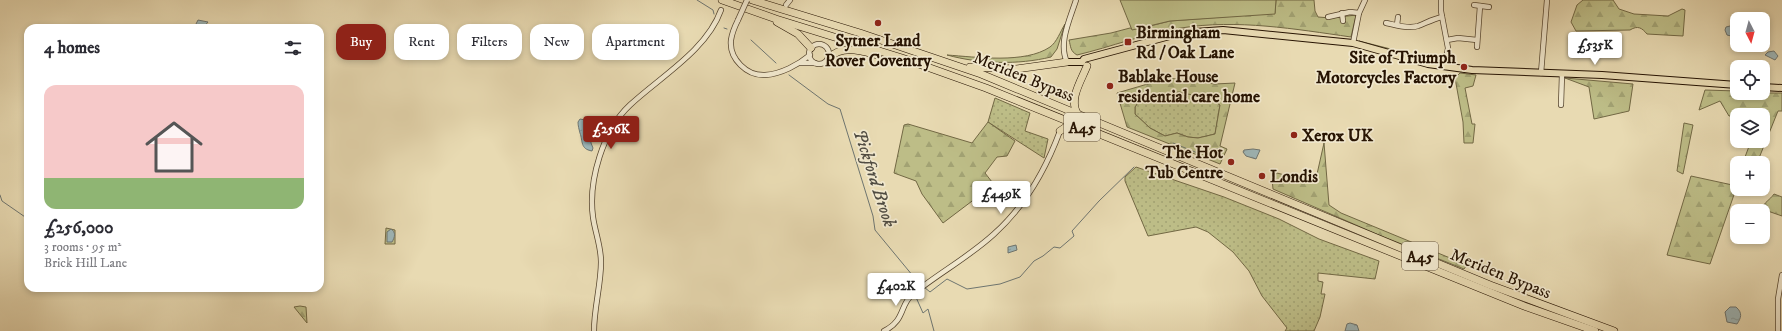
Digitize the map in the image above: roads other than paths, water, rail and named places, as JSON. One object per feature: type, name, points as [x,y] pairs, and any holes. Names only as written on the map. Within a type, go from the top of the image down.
[{"type":"highway","name":"A45","points":[[722,0],[760,14],[928,67]]},
{"type":"highway","name":"A45","points":[[752,0],[867,35],[957,65],[1003,69],[1031,68],[1067,62]]},
{"type":"highway","points":[[760,14],[798,34],[810,52]]},
{"type":"highway","points":[[829,58],[836,52],[849,49],[928,67]]},
{"type":"highway","name":"A45","points":[[1077,114],[1074,106],[1074,99],[1086,62]]},
{"type":"highway","name":"Meriden Bypass","points":[[957,65],[1490,285],[1614,331]]},
{"type":"highway","name":"Meriden Bypass","points":[[928,67],[1076,124],[1524,306],[1595,331]]},
{"type":"highway","points":[[1057,117],[1060,130],[1069,125],[1076,124]]},
{"type":"main road","points":[[1067,62],[1086,62],[1099,56],[1165,37],[1208,31],[1244,31],[1353,43],[1428,64],[1445,67],[1490,71],[1730,85]]},
{"type":"main road","points":[[1770,87],[1782,88]]},
{"type":"street","points":[[747,0],[731,38],[731,47],[734,57],[744,69],[753,74],[765,75],[800,63],[825,62],[829,58],[828,48],[823,44],[816,44],[800,63]]},
{"type":"street","points":[[786,5],[790,0]]},
{"type":"street","points":[[1067,62],[1063,50],[1064,43],[1076,0]]},
{"type":"street","points":[[1353,43],[1359,13],[1365,0]]},
{"type":"street","points":[[1441,0],[1442,17],[1448,48],[1445,67]]},
{"type":"street","points":[[1541,73],[1547,0]]},
{"type":"street","points":[[1474,5],[1489,7]]},
{"type":"street","points":[[1477,47],[1480,6]]},
{"type":"street","points":[[594,331],[601,261],[600,248],[593,219],[592,199],[598,163],[603,147],[611,128],[628,106],[671,71],[704,39],[718,20],[721,10]]},
{"type":"street","points":[[1328,17],[1350,12],[1359,13]]},
{"type":"street","points":[[1342,14],[1343,21]]},
{"type":"street","points":[[1397,25],[1398,17]]},
{"type":"street","points":[[1386,23],[1418,26],[1430,19],[1442,17]]},
{"type":"street","points":[[1447,40],[1458,38],[1477,40]]},
{"type":"street","points":[[810,52],[815,63]]},
{"type":"street","points":[[1561,105],[1562,74]]},
{"type":"street","points":[[884,331],[898,322],[908,299],[993,235],[1012,215],[1041,174],[1060,130]]},
{"type":"street","points":[[1778,331],[1778,298],[1782,275]]},
{"type":"water","points":[[198,20],[208,22],[206,24],[196,24]]},
{"type":"water","points":[[1730,26],[1730,36],[1727,35],[1725,30],[1726,27]]},
{"type":"water","points":[[1774,51],[1778,56],[1775,60],[1765,55]]},
{"type":"water","points":[[580,119],[585,120],[590,128],[591,143],[593,148],[592,151],[584,147],[578,125]]},
{"type":"water","points":[[1244,150],[1260,150],[1256,159],[1246,156],[1243,152]]},
{"type":"water","points":[[391,229],[394,233],[394,238],[392,242],[387,242],[387,232]]},
{"type":"water","points":[[1016,245],[1017,250],[1008,253],[1008,247]]},
{"type":"water","points":[[1730,307],[1736,307],[1740,311],[1740,318],[1737,324],[1727,322],[1725,312]]},
{"type":"water","points":[[1350,323],[1357,325],[1359,331],[1345,331],[1347,324]]},
{"type":"waterway","name":"Pickford Brook","points":[[697,0],[713,10],[714,14]]},
{"type":"waterway","name":"Pickford Brook","points":[[751,40],[776,63]]},
{"type":"waterway","name":"Pickford Brook","points":[[789,75],[828,104],[840,109],[873,216],[875,230],[913,276],[918,275],[921,282],[913,288],[914,292]]},
{"type":"waterway","points":[[1173,143],[1200,154],[1220,148]]},
{"type":"waterway","points":[[924,287],[930,292],[947,279],[967,289],[1000,284],[1020,277],[1034,261],[1054,247],[1060,248],[1074,236],[1072,231],[1099,201],[1134,167]]},
{"type":"waterway","points":[[0,195],[2,201],[24,216]]},
{"type":"waterway","name":"Pickford Brook","points":[[915,295],[923,313],[928,309],[934,331]]},
{"type":"place","name":"Sytner Land Rover Coventry","points":[[878,23]]},
{"type":"place","name":"Birmingham Rd / Oak Lane","points":[[1128,42]]},
{"type":"place","name":"Site of Triumph Motorcycles Factory","points":[[1464,67]]},
{"type":"place","name":"Bablake House residential care home","points":[[1110,86]]},
{"type":"place","name":"Xerox UK","points":[[1294,135]]},
{"type":"place","name":"The Hot Tub Centre","points":[[1231,162]]},
{"type":"place","name":"Londis","points":[[1262,176]]}]
